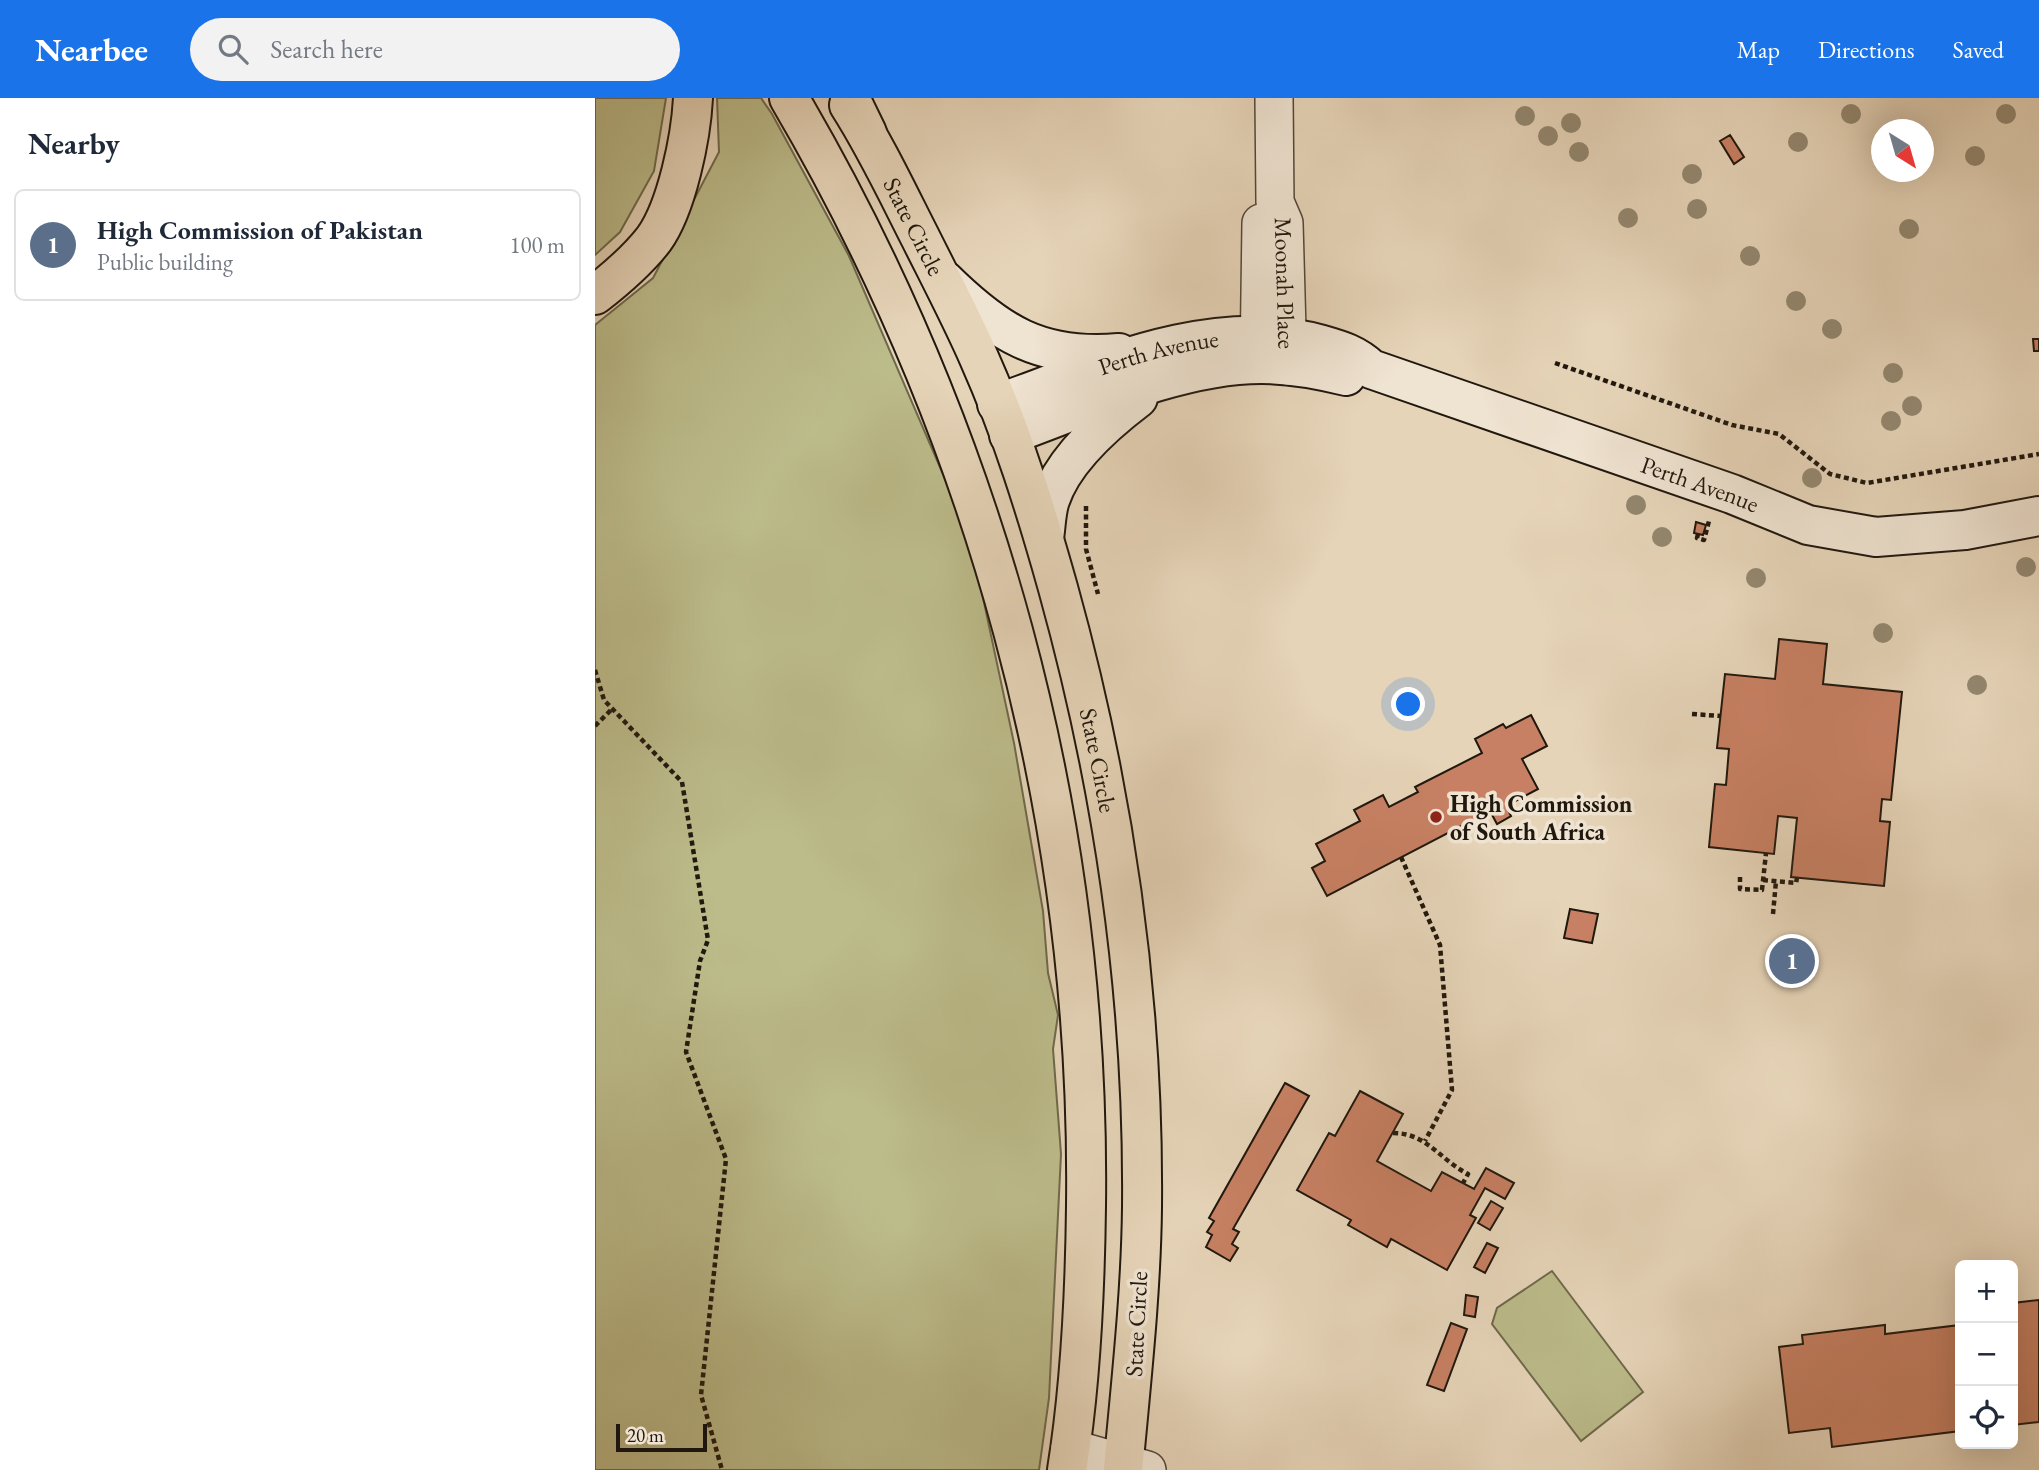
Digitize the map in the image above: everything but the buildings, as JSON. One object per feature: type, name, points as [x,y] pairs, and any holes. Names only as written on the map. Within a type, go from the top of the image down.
[{"type":"main road","points":[[595,295],[624,272],[655,237],[673,200],[692,98]]},
{"type":"main road","name":"State Circle","points":[[789,98],[860,227],[915,346],[952,437],[989,542],[1014,629],[1045,760],[1065,874],[1080,1002],[1087,1136],[1085,1272],[1068,1459]]},
{"type":"main road","name":"State Circle","points":[[845,98],[867,133],[940,276],[1003,419],[1044,538],[1079,662],[1109,808],[1130,961],[1139,1070],[1142,1208],[1131,1468]]},
{"type":"main road","points":[[850,98],[867,133]]},
{"type":"main road","name":"Perth Avenue","points":[[952,437],[1003,419]]},
{"type":"street","name":"Moonah Place","points":[[1274,350],[1284,223],[1275,202],[1275,98]]},
{"type":"street","points":[[940,276],[994,326],[1041,346],[1157,365]]},
{"type":"street","name":"Perth Avenue","points":[[1003,419],[1157,365],[1274,350],[1355,354],[1371,369],[1733,494],[1808,524],[1876,537],[1965,530],[2039,516]]},
{"type":"street","points":[[1044,538],[1049,500],[1063,474],[1157,365]]},
{"type":"street","points":[[1068,1459],[1131,1468]]},
{"type":"path","points":[[1555,363],[1732,425],[1779,434],[1830,474],[1867,483],[2039,454]]},
{"type":"path","points":[[1698,534],[1697,538],[1704,540],[1711,514]]},
{"type":"path","points":[[595,670],[604,700],[682,782],[708,940],[700,961],[686,1052],[726,1159],[701,1395],[722,1470]]},
{"type":"path","points":[[595,726],[612,709]]},
{"type":"path","points":[[1692,714],[1721,716]]},
{"type":"path","points":[[1740,877],[1740,889],[1762,890],[1766,853]]},
{"type":"path","points":[[1401,857],[1440,945],[1452,1090],[1425,1141]]},
{"type":"path","points":[[1763,880],[1796,883],[1797,878]]},
{"type":"path","points":[[1773,914],[1776,881]]},
{"type":"path","points":[[1392,1133],[1405,1133],[1425,1141],[1449,1164],[1468,1174],[1463,1183]]},
{"type":"shaded area","points":[[595,98],[666,98],[654,171],[620,232],[595,255]]},
{"type":"shaded area","points":[[717,98],[761,98],[772,114],[849,256],[970,537],[1014,743],[1043,911],[1048,973],[1058,1015],[1053,1049],[1061,1154],[1049,1398],[1039,1470],[595,1470],[595,325],[653,278],[719,152]]},
{"type":"shaded area","points":[[1552,1271],[1643,1392],[1581,1441],[1492,1324],[1497,1308]]},
{"type":"place","name":"High Commission of South Africa","points":[[1436,817]]},
{"type":"place","name":"High Commission of Pakistan","points":[[1792,961]]}]
